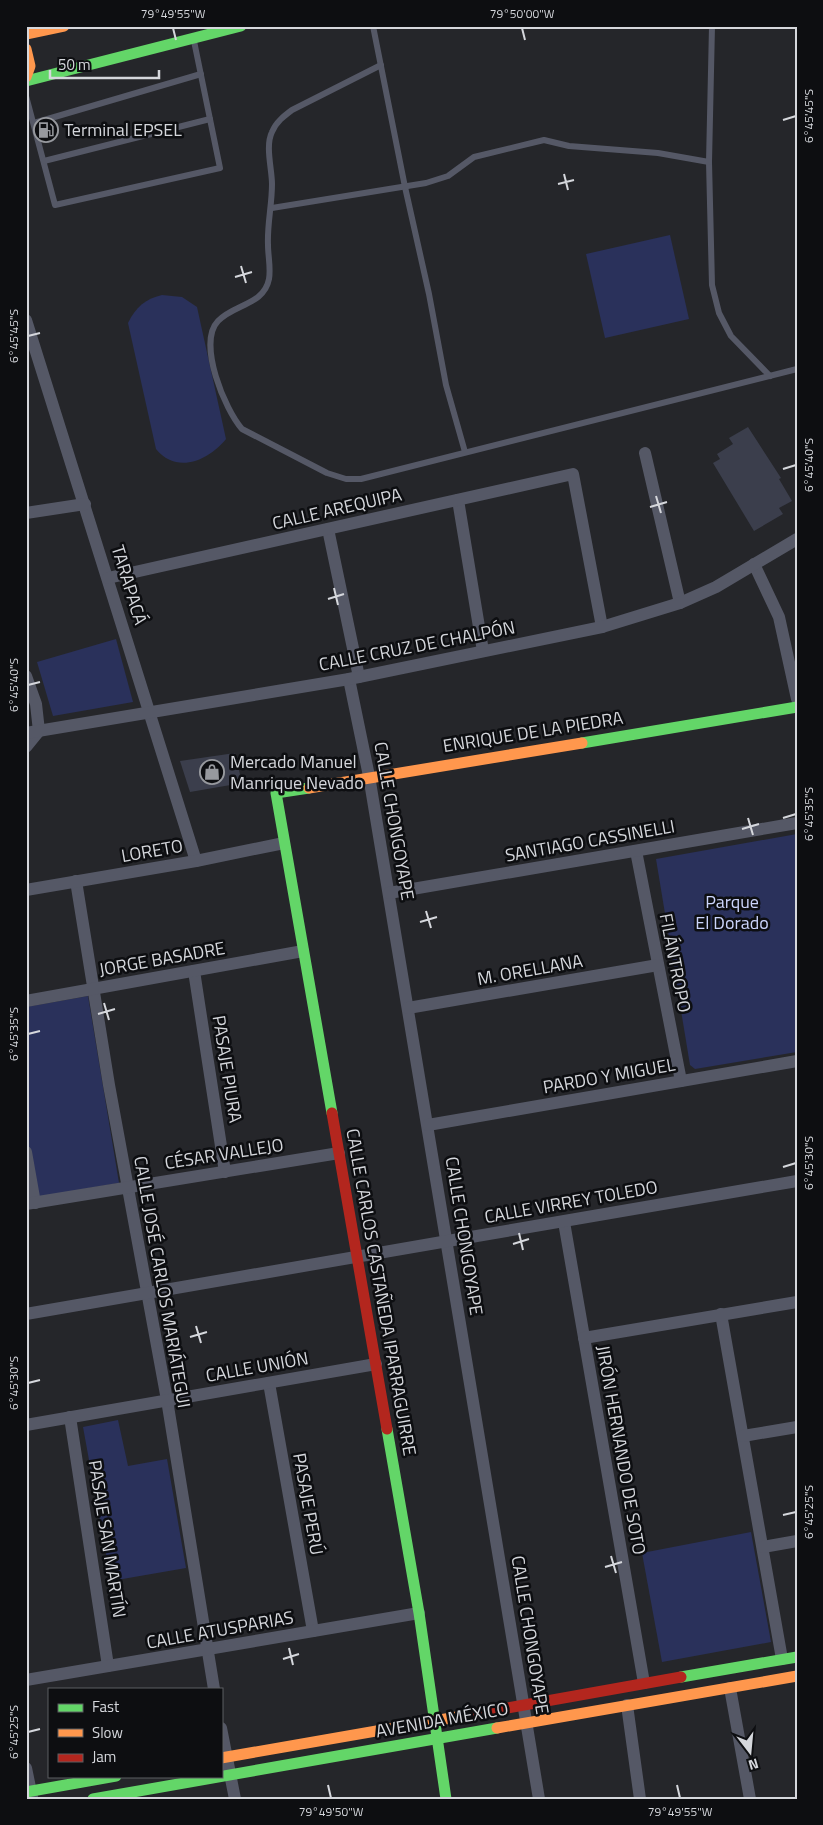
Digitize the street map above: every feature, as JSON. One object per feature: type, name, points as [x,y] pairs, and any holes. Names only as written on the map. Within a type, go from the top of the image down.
[{"type":"street","points":[[26,34],[64,26]]},
{"type":"street","points":[[26,81],[240,26]]},
{"type":"street","points":[[26,49],[30,66],[26,77]]},
{"type":"street","name":"TARAPACÁ","points":[[26,320],[196,861]]},
{"type":"street","points":[[645,453],[680,603]]},
{"type":"street","name":"CALLE AREQUIPA","points":[[108,578],[573,474],[602,627]]},
{"type":"street","points":[[458,500],[483,651]]},
{"type":"street","points":[[26,513],[85,504]]},
{"type":"street","name":"CALLE CHONGOYAPE","points":[[328,529],[539,1799]]},
{"type":"street","name":"CALLE CRUZ DE CHALPÓN","points":[[32,732],[354,678],[602,627],[680,603],[716,587],[797,538]]},
{"type":"street","points":[[754,564],[779,617],[797,699]]},
{"type":"street","points":[[26,676],[36,704],[32,732],[26,747]]},
{"type":"street","name":"ENRIQUE DE LA PIEDRA","points":[[276,793],[797,706]]},
{"type":"street","name":"CALLE CARLOS CASTAÑEDA IPARRAGUIRRE","points":[[276,793],[419,1613],[446,1799]]},
{"type":"street","name":"SANTIAGO CASSINELLI","points":[[389,893],[797,823]]},
{"type":"street","name":"LORETO","points":[[26,890],[196,861],[284,843]]},
{"type":"street","name":"FILÁNTROPO","points":[[636,851],[680,1081]]},
{"type":"street","name":"CALLE JOSÉ CARLOS MARIÁTEGUI","points":[[76,881],[127,1188],[167,1400],[214,1688]]},
{"type":"street","name":"JORGE BASADRE","points":[[26,1001],[303,951]]},
{"type":"street","name":"M. ORELLANA","points":[[408,1008],[658,965]]},
{"type":"street","name":"PASAJE PIURA","points":[[194,971],[225,1172]]},
{"type":"street","name":"PARDO Y MIGUEL","points":[[428,1125],[797,1061]]},
{"type":"street","points":[[26,1152],[31,1204]]},
{"type":"street","name":"CÉSAR VALLEJO","points":[[31,1204],[339,1153]]},
{"type":"street","name":"CALLE VIRREY TOLEDO","points":[[26,1314],[357,1255],[564,1222],[797,1181]]},
{"type":"street","name":"JIRÓN HERNANDO DE SOTO","points":[[564,1222],[644,1683]]},
{"type":"street","points":[[584,1338],[797,1302]]},
{"type":"street","points":[[722,1314],[782,1659]]},
{"type":"street","name":"CALLE UNIÓN","points":[[26,1425],[376,1364]]},
{"type":"street","name":"PASAJE PERÚ","points":[[269,1383],[313,1631]]},
{"type":"street","name":"PASAJE SAN MARTÍN","points":[[70,1417],[108,1666]]},
{"type":"street","points":[[743,1436],[797,1427]]},
{"type":"street","points":[[763,1547],[797,1541]]},
{"type":"street","name":"CALLE ATUSPARIAS","points":[[26,1680],[419,1613]]},
{"type":"street","name":"AVENIDA MÉXICO","points":[[224,1757],[797,1657]]},
{"type":"street","name":"AVENIDA MÉXICO","points":[[222,1777],[797,1676]]},
{"type":"street","points":[[730,1688],[750,1799]]},
{"type":"street","points":[[628,1705],[640,1799]]},
{"type":"street","points":[[222,1738],[224,1757],[231,1775],[235,1799]]},
{"type":"street","points":[[26,1768],[30,1794],[106,1778]]},
{"type":"street","name":"AVENIDA MÉXICO","points":[[93,1799],[214,1778]]},
{"type":"lane","points":[[373,26],[446,385],[465,452]]},
{"type":"lane","points":[[712,26],[709,162],[710,267],[715,301],[731,336],[770,376]]},
{"type":"lane","points":[[26,96],[55,205],[220,168],[193,38]]},
{"type":"lane","points":[[381,65],[292,110],[277,123],[271,133],[272,208],[268,244],[269,279],[266,290],[259,298],[223,315],[216,323],[212,334],[212,356],[216,376],[233,420],[252,436],[315,468],[346,479],[373,476],[797,369]]},
{"type":"lane","points":[[34,123],[201,74]]},
{"type":"lane","points":[[44,161],[210,119]]},
{"type":"lane","points":[[272,208],[405,187],[448,176],[474,157],[544,140],[569,146],[666,154],[709,162]]},
{"type":"green space","points":[[670,235],[689,319],[605,338],[586,254]]},
{"type":"green space","points":[[162,295],[182,297],[197,307],[226,439],[211,453],[192,462],[173,461],[164,457],[156,449],[128,323],[134,312],[142,304]]},
{"type":"green space","points":[[116,639],[133,702],[53,716],[37,662]]},
{"type":"green space","name":"Parque El Dorado","points":[[797,834],[797,1052],[695,1069],[690,1065],[656,859]]},
{"type":"green space","points":[[88,996],[119,1183],[37,1197],[26,1138],[26,1007]]},
{"type":"green space","points":[[118,1420],[128,1466],[167,1459],[186,1568],[111,1581],[83,1427]]},
{"type":"green space","points":[[751,1532],[771,1642],[662,1662],[642,1553]]},
{"type":"building","points":[[748,427],[781,478],[779,479],[792,501],[779,508],[783,514],[754,531],[713,463],[720,459],[717,454],[733,444],[729,438]]},
{"type":"building","name":"Mercado Manuel Manrique Nevado","points":[[235,753],[242,783],[190,792],[180,761]]},
{"type":"traffic: fast","points":[[26,81],[241,26]]},
{"type":"traffic: fast","points":[[582,743],[797,707]]},
{"type":"traffic: fast","points":[[309,788],[276,793],[332,1113]]},
{"type":"traffic: fast","points":[[387,1429],[419,1613],[446,1799]]},
{"type":"traffic: fast","points":[[681,1677],[797,1657]]},
{"type":"traffic: fast","points":[[222,1776],[497,1728]]},
{"type":"traffic: fast","points":[[26,1792],[105,1778]]},
{"type":"traffic: fast","points":[[93,1799],[212,1778]]},
{"type":"traffic: slow","points":[[26,34],[64,26]]},
{"type":"traffic: slow","points":[[26,49],[30,66],[26,77]]},
{"type":"traffic: slow","points":[[309,788],[582,743]]},
{"type":"traffic: slow","points":[[497,1728],[797,1676]]},
{"type":"traffic: slow","points":[[222,1758],[474,1714]]},
{"type":"traffic: jam","points":[[332,1113],[387,1429]]},
{"type":"traffic: jam","points":[[474,1714],[681,1677]]},
{"type":"place","name":"Terminal EPSEL","points":[[46,130]]},
{"type":"place","name":"Mercado Manuel Manrique Nevado","points":[[212,772]]}]
